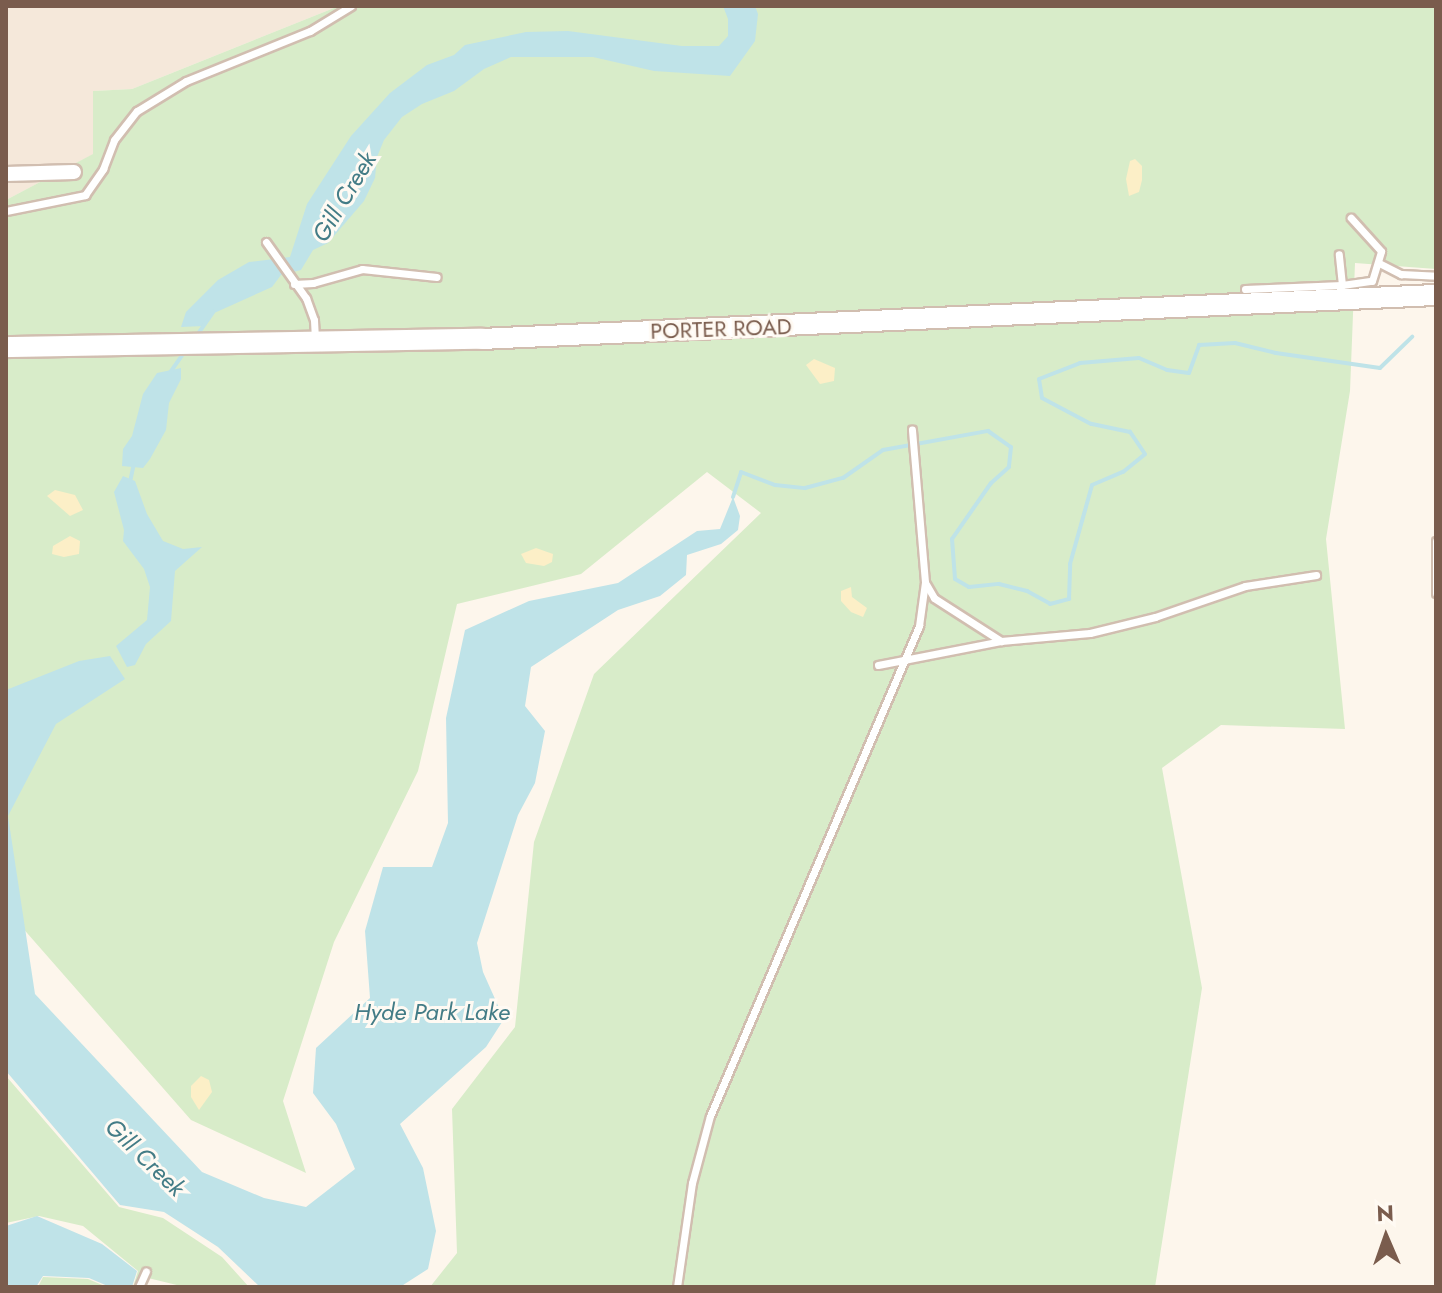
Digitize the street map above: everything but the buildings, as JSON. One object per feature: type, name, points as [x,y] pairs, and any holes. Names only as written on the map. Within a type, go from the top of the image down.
[{"type":"main road","name":"PORTER ROAD","points":[[6,347],[481,339],[934,321],[1436,295]]},
{"type":"street","points":[[6,174],[74,172]]},
{"type":"lane","points":[[6,211],[85,195],[103,169],[114,140],[137,111],[186,81],[310,31],[351,6]]},
{"type":"lane","points":[[1245,289],[1372,281],[1381,251],[1351,218]]},
{"type":"lane","points":[[266,242],[306,298],[314,320],[316,341]]},
{"type":"lane","points":[[1339,254],[1343,270],[1342,285]]},
{"type":"lane","points":[[1379,263],[1401,274],[1436,276]]},
{"type":"lane","points":[[294,284],[313,283],[362,269],[437,277]]},
{"type":"lane","points":[[677,1287],[692,1183],[710,1116],[919,626],[925,582],[912,430]]},
{"type":"lane","points":[[1436,541],[1436,593]]},
{"type":"lane","points":[[878,665],[1001,641],[1090,633],[1155,617],[1245,586],[1316,575]]},
{"type":"lane","points":[[925,582],[934,598],[1001,641]]},
{"type":"lane","points":[[139,1287],[146,1271]]},
{"type":"shaded area","points":[[6,6],[339,6],[132,89],[93,91],[94,154],[6,200]]},
{"type":"green space","points":[[339,6],[1436,6],[1436,269],[1355,263],[1350,391],[1326,539],[1345,729],[1221,725],[1162,768],[1202,988],[1155,1287],[430,1287],[457,1253],[452,1109],[515,1027],[534,842],[594,674],[761,513],[707,472],[581,574],[457,604],[418,771],[334,942],[283,1101],[306,1173],[191,1120],[6,909],[6,200],[93,154],[93,91],[132,89]]},
{"type":"green space","points":[[6,1076],[119,1207],[163,1218],[222,1257],[249,1287],[185,1287],[148,1278],[144,1287],[133,1287],[138,1271],[83,1226],[39,1216],[6,1223]]},
{"type":"green space","points":[[43,1277],[88,1279],[107,1287],[38,1287]]},
{"type":"sand","points":[[1135,159],[1142,166],[1142,180],[1139,192],[1129,196],[1126,179],[1130,161]]},
{"type":"sand","points":[[814,359],[835,368],[834,381],[820,384],[806,365]]},
{"type":"sand","points":[[55,490],[75,495],[83,510],[70,516],[47,496]]},
{"type":"sand","points":[[70,536],[80,541],[79,554],[64,557],[52,554],[53,546]]},
{"type":"sand","points":[[536,548],[553,554],[552,562],[544,566],[526,563],[521,554]]},
{"type":"sand","points":[[851,587],[852,597],[867,608],[863,617],[851,612],[841,601],[841,591]]},
{"type":"sand","points":[[201,1076],[209,1080],[212,1092],[199,1110],[191,1097],[191,1086]]},
{"type":"water","points":[[723,6],[755,6],[758,14],[755,41],[730,76],[654,71],[593,57],[511,57],[484,69],[454,91],[422,104],[402,117],[384,140],[377,157],[375,178],[364,201],[328,243],[313,250],[301,270],[281,275],[272,287],[212,314],[204,326],[181,327],[186,312],[218,280],[249,262],[290,257],[307,204],[351,136],[390,93],[427,65],[454,55],[465,45],[526,32],[568,31],[682,46],[719,46],[728,36],[728,19]]},
{"type":"water","points":[[181,368],[181,379],[169,403],[166,430],[150,459],[143,468],[122,466],[123,449],[132,436],[143,394],[157,373]]},
{"type":"water","points":[[123,476],[135,481],[147,514],[163,541],[183,549],[202,547],[175,571],[171,621],[146,644],[135,665],[127,667],[116,646],[147,620],[150,587],[144,569],[123,541],[124,530],[114,492]]},
{"type":"water","name":"Hyde Park Lake","points":[[733,497],[740,516],[738,530],[721,544],[687,555],[686,575],[660,596],[618,610],[531,667],[525,706],[545,731],[535,783],[518,815],[477,943],[483,972],[504,1019],[486,1047],[400,1124],[423,1168],[436,1231],[428,1269],[400,1287],[260,1287],[218,1247],[164,1212],[120,1205],[6,1071],[6,690],[79,661],[110,656],[125,679],[56,724],[8,816],[35,994],[202,1172],[264,1198],[306,1207],[355,1169],[336,1124],[313,1093],[316,1048],[370,998],[365,931],[383,867],[432,867],[448,823],[446,718],[465,630],[529,601],[618,583],[697,531],[720,529]]},
{"type":"water","points":[[37,1216],[102,1244],[137,1271],[132,1287],[110,1287],[89,1278],[43,1276],[36,1287],[6,1287],[6,1226]]},
{"type":"waterway","name":"Gill Creek","points":[[195,338],[213,312]]},
{"type":"waterway","points":[[733,497],[741,472],[775,485],[805,488],[843,478],[883,450],[988,431],[1011,447],[1009,467],[991,483],[952,539],[955,579],[969,587],[999,584],[1027,591],[1050,604],[1069,599],[1070,564],[1092,485],[1123,472],[1145,454],[1130,432],[1091,424],[1042,398],[1039,379],[1080,363],[1139,358],[1167,370],[1189,373],[1199,345],[1235,343],[1276,353],[1380,368],[1412,337]]},
{"type":"waterway","name":"Gill Creek","points":[[169,374],[185,351]]},
{"type":"waterway","name":"Gill Creek","points":[[130,482],[134,463]]}]
